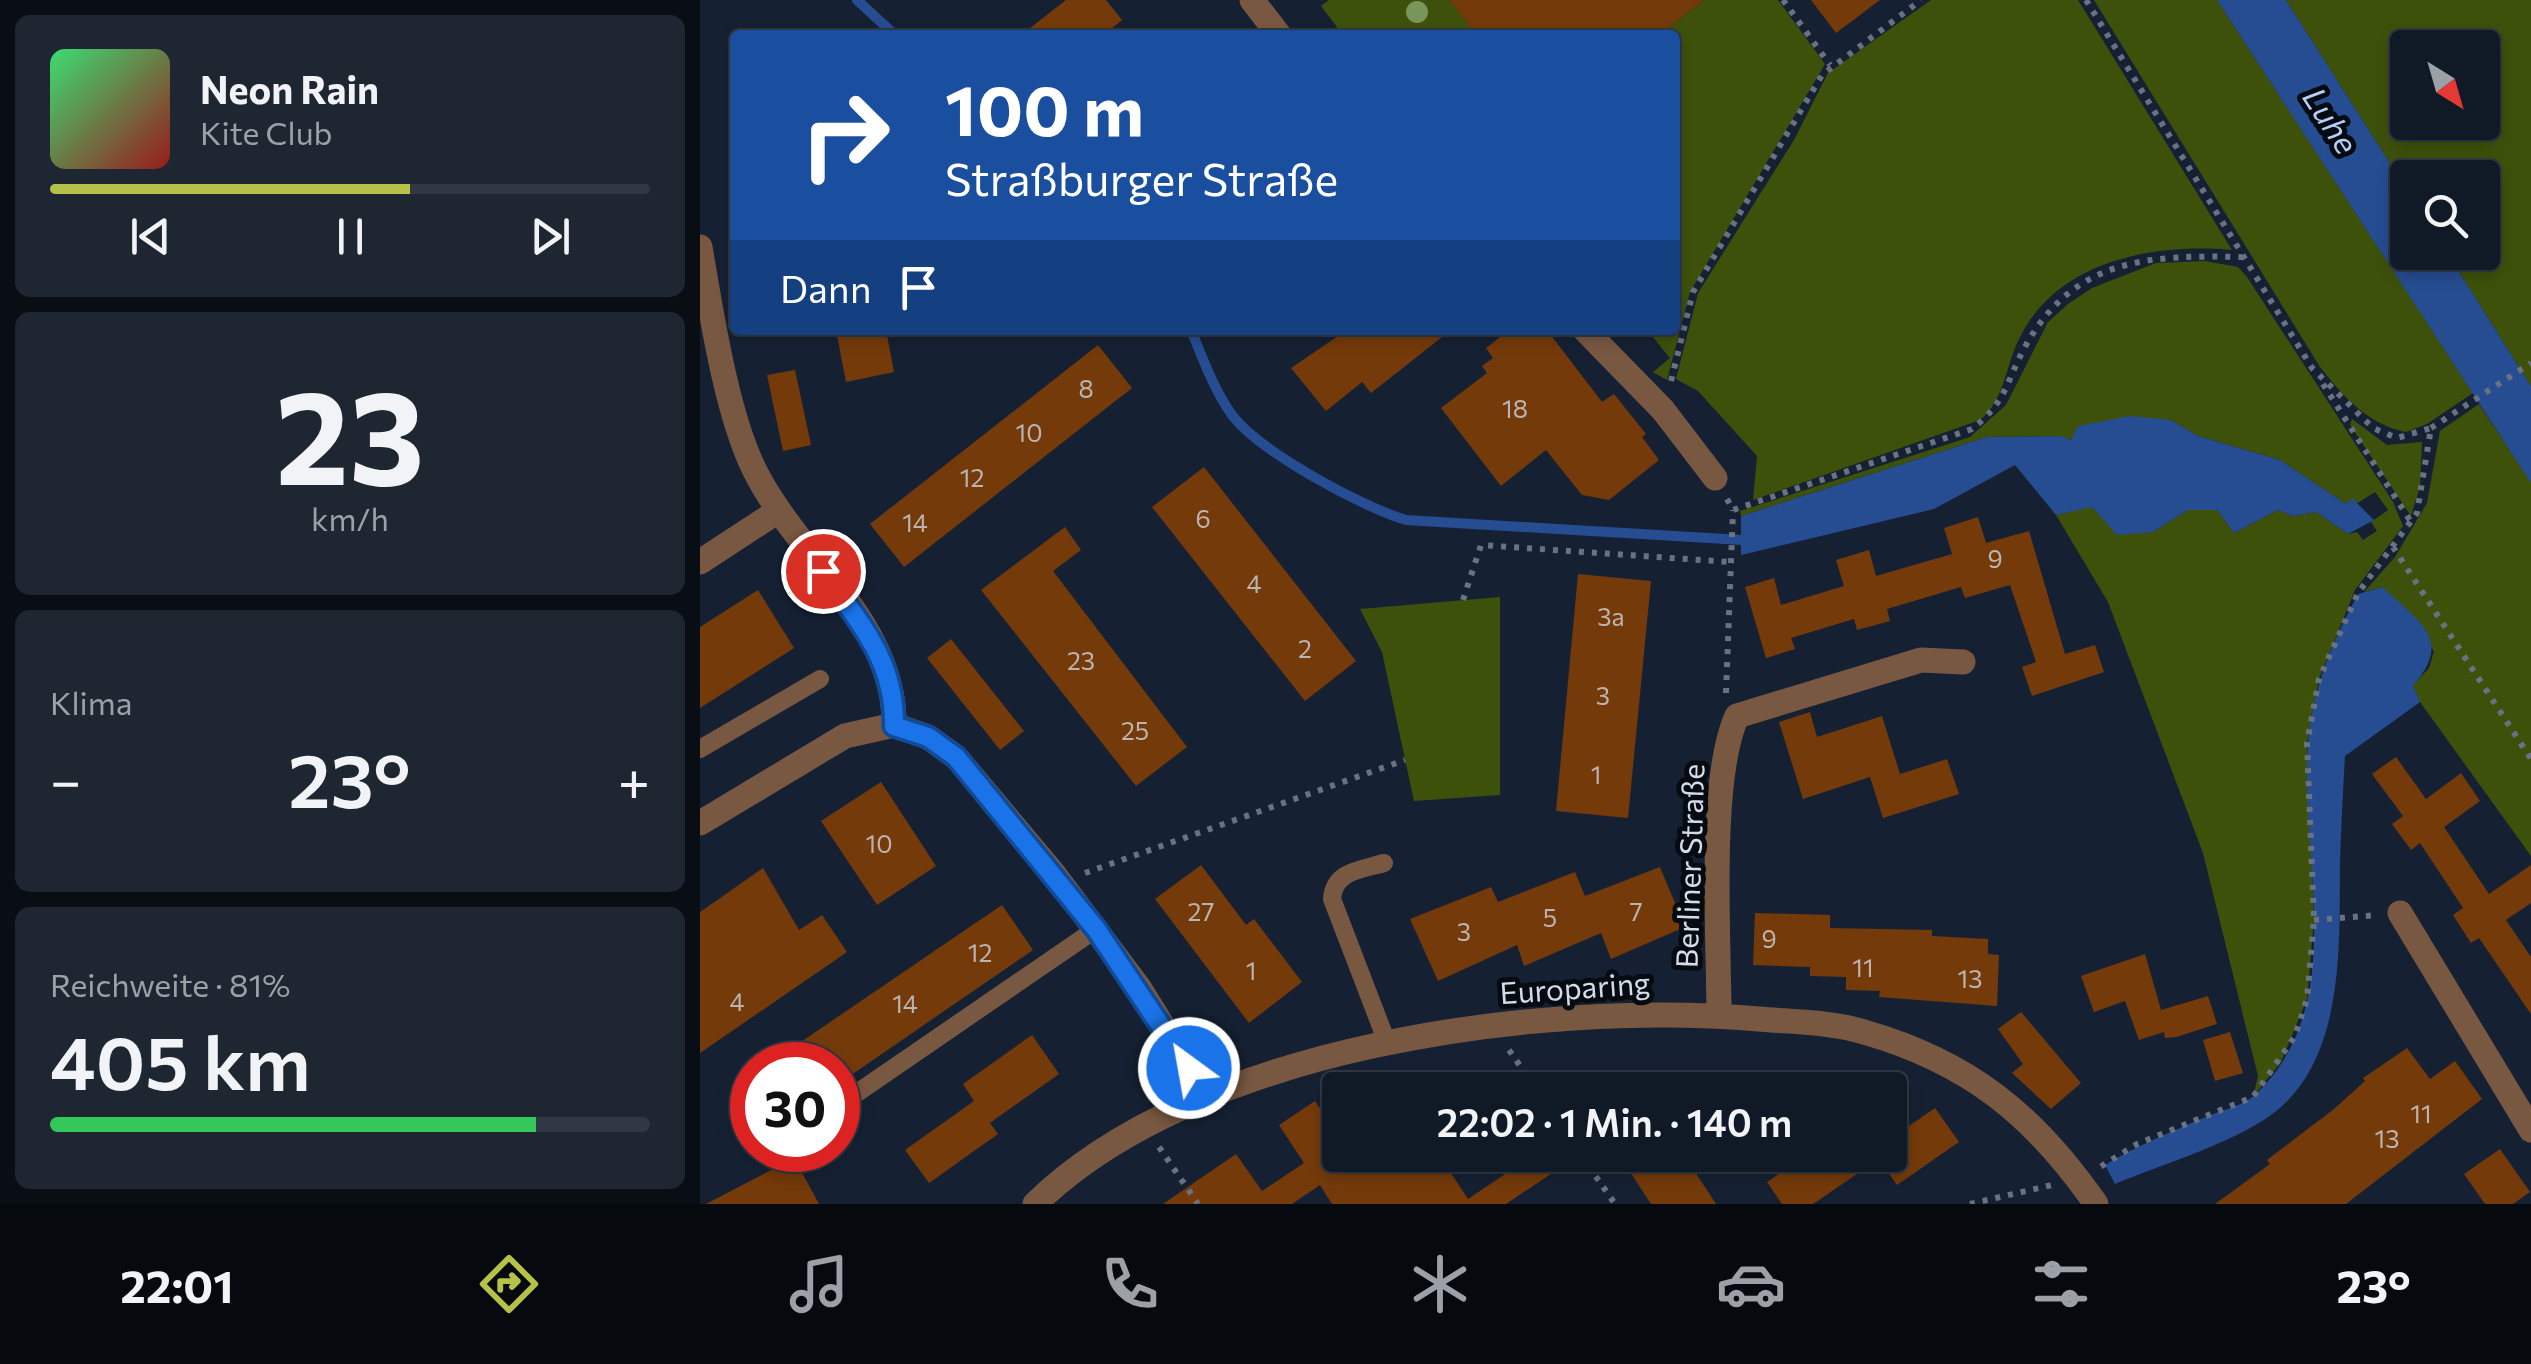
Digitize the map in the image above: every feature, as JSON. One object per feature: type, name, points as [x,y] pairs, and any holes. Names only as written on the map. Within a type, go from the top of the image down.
[{"type":"street","points":[[1265,4],[1277,30]]},
{"type":"street","points":[[700,247],[736,414],[752,467],[778,511],[880,652],[894,692],[894,726]]},
{"type":"street","points":[[1590,335],[1663,410],[1715,478]]},
{"type":"street","points":[[700,562],[778,511]]},
{"type":"street","points":[[1737,716],[1920,660],[1963,662]]},
{"type":"street","name":"Berliner Straße","points":[[1719,1016],[1720,819],[1729,734],[1737,716]]},
{"type":"street","points":[[700,823],[845,736],[894,726],[928,737],[956,757],[1060,882],[1140,989],[1206,1094]]},
{"type":"street","points":[[2400,912],[2531,1130]]},
{"type":"street","name":"Europaring","points":[[1036,1204],[1091,1158],[1144,1126],[1206,1094],[1269,1072],[1388,1045],[1554,1018],[1719,1016],[1861,1031],[1974,1077],[2031,1121],[2096,1204]]},
{"type":"lane","points":[[700,749],[820,679]]},
{"type":"lane","points":[[1384,863],[1342,876],[1333,885],[1332,899],[1388,1045]]},
{"type":"lane","points":[[860,1091],[1096,929]]},
{"type":"path","points":[[1783,0],[1830,65]]},
{"type":"path","points":[[1663,410],[1693,292],[1830,65],[1921,0]]},
{"type":"path","points":[[2086,0],[2411,522]]},
{"type":"path","points":[[1733,510],[1972,430],[1996,410],[2042,316],[2108,270],[2157,256],[2244,257]]},
{"type":"path","points":[[2312,368],[2373,428],[2397,438],[2431,428],[2531,363]]},
{"type":"path","points":[[1970,1204],[2079,1180],[2137,1144],[2253,1096],[2295,1036],[2307,999],[2314,920],[2307,743],[2319,679],[2358,593],[2411,522],[2423,494],[2431,428]]},
{"type":"path","points":[[1715,478],[1733,510],[1726,698],[1737,716]]},
{"type":"path","points":[[1463,600],[1481,545],[1730,558]]},
{"type":"path","points":[[2394,546],[2531,758]]},
{"type":"path","points":[[1060,882],[1405,760]]},
{"type":"path","points":[[2314,920],[2347,917]]},
{"type":"path","points":[[1494,1027],[1525,1072]]},
{"type":"path","points":[[1144,1126],[1198,1204]]},
{"type":"path","points":[[1593,1172],[1615,1204]]},
{"type":"green space","points":[[1329,0],[1450,0],[1473,30],[1339,30],[1321,6]]},
{"type":"green space","points":[[1704,0],[1778,0],[1825,64],[1690,292],[1680,330],[1680,30],[1665,30]]},
{"type":"green space","points":[[1931,0],[2078,0],[2232,250],[2140,254],[2083,274],[2057,291],[2036,312],[2019,339],[1995,402],[1980,420],[1753,500],[1757,456],[1698,391],[1676,379],[1698,293],[1794,140],[1828,73]]},
{"type":"green space","points":[[2094,0],[2217,0],[2473,393],[2427,424],[2406,432],[2368,416],[2347,399],[2320,367]]},
{"type":"green space","points":[[2286,0],[2531,0],[2531,386],[2458,270],[2500,270],[2500,160],[2390,160],[2390,163]]},
{"type":"green space","points":[[2205,261],[2238,267],[2247,277],[2393,502],[2403,526],[2355,590],[2319,679],[2307,743],[2314,920],[2307,999],[2281,1062],[2253,1097],[2258,1076],[2203,853],[2108,602],[2056,515],[2092,506],[2153,532],[2188,510],[2217,510],[2234,533],[2278,510],[2293,516],[2316,512],[2348,534],[2357,532],[2363,540],[2377,531],[2371,522],[2388,510],[2375,492],[2356,504],[2346,504],[2280,460],[2198,436],[2171,420],[2071,440],[2060,436],[1987,437],[1741,516],[1740,511],[1970,437],[2006,405],[2048,322],[2068,304],[2092,288],[2156,263]]},
{"type":"green space","points":[[1651,335],[1679,335],[1667,380],[1653,372],[1670,358]]},
{"type":"green space","points":[[2479,404],[2531,482],[2531,856],[2412,686],[2429,668],[2434,651],[2383,587],[2364,592],[2395,557],[2427,503],[2440,431]]},
{"type":"green space","points":[[2352,419],[2387,445],[2422,442],[2420,486],[2411,516],[2350,425]]},
{"type":"green space","points":[[1500,597],[1500,795],[1414,801],[1382,652],[1360,609]]},
{"type":"water","name":"Luhe","points":[[2217,0],[2286,0],[2390,163],[2390,266]]},
{"type":"water","points":[[2393,270],[2458,270],[2531,386],[2531,483]]},
{"type":"water","points":[[2130,416],[2171,420],[2198,436],[2280,460],[2346,504],[2352,498],[2374,520],[2348,534],[2316,512],[2293,516],[2278,510],[2234,533],[2217,510],[2188,510],[2153,532],[2117,535],[2092,507],[2056,515],[2015,465],[1934,509],[1741,555],[1741,516],[1987,437],[2060,436],[2071,440],[2078,426]]},
{"type":"water","points":[[2383,587],[2427,632],[2431,655],[2413,686],[2420,702],[2345,756],[2337,967],[2324,1038],[2310,1070],[2290,1098],[2245,1131],[2115,1184],[2105,1165],[2246,1101],[2285,1058],[2303,1017],[2312,973],[2313,881],[2307,788],[2314,704],[2332,647],[2358,594]]},
{"type":"building","points":[[1066,0],[1106,0],[1122,20],[1110,30],[1027,30]]},
{"type":"building","points":[[1450,0],[1704,0],[1665,30],[1472,30]]},
{"type":"building","points":[[1811,0],[1880,0],[1836,33]]},
{"type":"building","points":[[837,335],[887,335],[894,372],[846,382]]},
{"type":"building","points":[[1340,335],[1445,335],[1371,393],[1362,382],[1326,411],[1291,368]]},
{"type":"building","points":[[1503,335],[1551,335],[1602,402],[1614,394],[1646,434],[1642,437],[1659,460],[1609,500],[1582,495],[1546,450],[1501,486],[1441,408],[1487,373],[1482,366],[1493,358],[1486,348]]},
{"type":"building","points":[[1098,345],[1132,388],[904,567],[870,524]]},
{"type":"building","points":[[795,370],[811,445],[783,451],[767,375]]},
{"type":"building","points":[[1204,467],[1356,661],[1305,701],[1152,507]]},
{"type":"building","points":[[1978,517],[1986,543],[2029,531],[2065,654],[2095,645],[2104,672],[2032,696],[2022,667],[2036,662],[2010,585],[1965,598],[1961,587],[1887,609],[1890,621],[1857,630],[1854,619],[1791,638],[1795,649],[1766,658],[1745,587],[1774,578],[1781,605],[1844,586],[1836,560],[1869,550],[1876,576],[1952,554],[1944,528]]},
{"type":"building","points":[[1065,527],[1081,550],[1053,571],[1187,747],[1136,786],[981,590]]},
{"type":"building","points":[[1578,574],[1651,581],[1628,818],[1556,811]]},
{"type":"building","points":[[758,590],[794,648],[700,708],[700,627]]},
{"type":"building","points":[[951,639],[1024,731],[1000,750],[927,658]]},
{"type":"building","points":[[1810,712],[1817,737],[1882,716],[1900,774],[1947,759],[1959,794],[1883,818],[1870,777],[1803,799],[1779,722]]},
{"type":"building","points":[[2396,757],[2426,799],[2461,773],[2480,801],[2444,827],[2489,894],[2531,865],[2531,903],[2506,920],[2531,957],[2531,1014],[2479,938],[2471,943],[2453,915],[2463,908],[2420,843],[2411,850],[2392,824],[2403,816],[2372,774]]},
{"type":"building","points":[[881,782],[936,866],[877,905],[821,821]]},
{"type":"building","points":[[1201,865],[1246,925],[1254,919],[1302,982],[1249,1023],[1155,899]]},
{"type":"building","points":[[1660,867],[1685,927],[1611,959],[1601,933],[1524,966],[1517,945],[1438,981],[1410,919],[1491,887],[1498,902],[1575,872],[1585,896]]},
{"type":"building","points":[[763,868],[799,930],[822,915],[847,952],[700,1053],[700,912]]},
{"type":"building","points":[[1002,905],[1033,950],[860,1069],[860,1042],[801,1042]]},
{"type":"building","points":[[1755,913],[1830,915],[1830,928],[1932,930],[1932,936],[1988,939],[1988,954],[1999,955],[1997,1006],[1879,997],[1880,991],[1846,990],[1846,977],[1810,976],[1810,967],[1753,965]]},
{"type":"building","points":[[2145,954],[2161,1010],[2208,996],[2217,1024],[2176,1037],[2165,1038],[2164,1032],[2139,1040],[2125,1001],[2094,1012],[2081,976]]},
{"type":"building","points":[[2021,1012],[2081,1083],[2051,1109],[2012,1073],[2023,1064],[1998,1029]]},
{"type":"building","points":[[2230,1032],[2243,1073],[2215,1081],[2203,1040]]},
{"type":"building","points":[[1032,1035],[1059,1074],[990,1123],[998,1134],[929,1183],[905,1150],[974,1101],[963,1084]]},
{"type":"building","points":[[2407,1048],[2430,1079],[2455,1061],[2482,1099],[2346,1204],[2215,1204],[2270,1164],[2267,1160],[2334,1109],[2365,1081],[2363,1078]]},
{"type":"building","points":[[1315,1101],[1322,1111],[1322,1172],[1450,1172],[1468,1199],[1508,1172],[1554,1172],[1506,1204],[1332,1204],[1320,1185],[1292,1204],[1163,1204],[1236,1154],[1262,1191],[1304,1163],[1279,1125]]},
{"type":"building","points":[[1935,1108],[1959,1142],[1897,1185],[1888,1172],[1907,1172],[1907,1127]]},
{"type":"building","points":[[2500,1149],[2530,1192],[2513,1204],[2485,1204],[2464,1174]]},
{"type":"building","points":[[767,1172],[802,1172],[819,1204],[706,1204]]},
{"type":"building","points":[[1630,1172],[1695,1172],[1716,1204],[1651,1204]]},
{"type":"building","points":[[1782,1172],[1860,1172],[1813,1204],[1782,1204],[1767,1182]]},
{"type":"waterway","points":[[857,0],[890,30]]},
{"type":"waterway","points":[[1193,335],[1220,395],[1246,430],[1313,477],[1387,513],[1406,520],[1742,540]]},
{"type":"route","points":[[823,571],[880,652],[894,692],[894,726],[928,737],[956,757],[1096,929],[1140,989],[1189,1068]]}]
